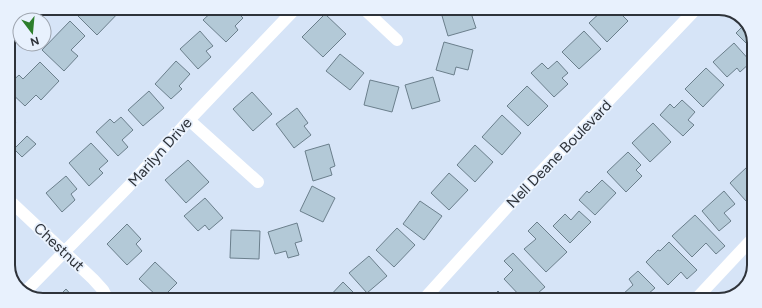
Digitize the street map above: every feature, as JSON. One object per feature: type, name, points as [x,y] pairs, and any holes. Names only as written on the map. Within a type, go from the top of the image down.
[{"type":"street","name":"Marilyn Drive","points":[[28,288],[128,187],[189,120],[289,15]]},
{"type":"street","points":[[370,15],[397,40]]},
{"type":"street","name":"Nell Deane Boulevard","points":[[429,293],[510,204],[691,15]]},
{"type":"street","points":[[189,120],[258,182]]},
{"type":"street","name":"Chestnut","points":[[15,206],[93,280],[104,293]]},
{"type":"street","points":[[702,293],[747,244]]},
{"type":"building","points":[[77,15],[116,15],[97,35]]},
{"type":"building","points":[[208,15],[240,15],[243,18],[235,26],[238,30],[226,42],[203,20]]},
{"type":"building","points":[[324,15],[326,15],[346,34],[323,57],[302,37]]},
{"type":"building","points":[[442,15],[472,15],[476,28],[448,36]]},
{"type":"building","points":[[598,15],[622,15],[628,21],[607,42],[589,23]]},
{"type":"building","points":[[70,21],[85,36],[71,50],[78,56],[64,71],[44,52],[52,52],[52,40]]},
{"type":"building","points":[[742,27],[746,34],[747,44],[736,33]]},
{"type":"building","points":[[200,31],[213,46],[206,51],[211,57],[198,69],[180,49]]},
{"type":"building","points":[[584,31],[601,49],[579,69],[562,52]]},
{"type":"building","points":[[444,42],[473,50],[468,70],[456,67],[454,75],[436,70]]},
{"type":"building","points":[[734,43],[747,58],[747,66],[740,72],[737,68],[727,77],[713,62]]},
{"type":"building","points":[[340,54],[364,73],[350,90],[326,71]]},
{"type":"building","points":[[176,61],[190,74],[179,86],[182,89],[171,99],[155,84]]},
{"type":"building","points":[[557,61],[568,73],[562,78],[568,84],[554,97],[531,73],[542,63],[548,69]]},
{"type":"building","points":[[40,62],[59,81],[41,100],[36,95],[25,106],[15,97],[15,79],[19,75],[23,79]]},
{"type":"building","points":[[706,68],[724,85],[703,107],[685,89]]},
{"type":"building","points":[[433,77],[440,101],[412,109],[405,85]]},
{"type":"building","points":[[370,80],[399,87],[392,112],[364,105]]},
{"type":"building","points":[[527,86],[548,106],[528,126],[507,106]]},
{"type":"building","points":[[149,91],[164,108],[143,126],[128,110]]},
{"type":"building","points":[[252,92],[272,114],[253,131],[233,109]]},
{"type":"building","points":[[682,100],[695,112],[688,120],[694,125],[683,136],[660,115],[670,104],[674,108]]},
{"type":"building","points":[[297,108],[308,123],[304,126],[311,135],[294,148],[276,124]]},
{"type":"building","points":[[502,115],[521,133],[502,155],[482,137]]},
{"type":"building","points":[[121,117],[133,130],[122,140],[128,147],[118,156],[96,132],[110,119],[114,123]]},
{"type":"building","points":[[653,123],[671,142],[650,162],[632,143]]},
{"type":"building","points":[[27,136],[36,144],[22,157],[15,150],[15,148]]},
{"type":"building","points":[[91,143],[108,161],[99,169],[103,173],[89,186],[69,163]]},
{"type":"building","points":[[329,144],[335,166],[330,168],[332,175],[313,181],[305,151]]},
{"type":"building","points":[[475,145],[493,162],[475,182],[457,165]]},
{"type":"building","points":[[628,152],[641,165],[636,170],[642,176],[626,192],[607,172]]},
{"type":"building","points":[[188,160],[209,182],[186,203],[165,180]]},
{"type":"building","points":[[747,167],[746,201],[730,183]]},
{"type":"building","points":[[449,173],[468,190],[449,210],[431,193]]},
{"type":"building","points":[[66,176],[77,189],[71,194],[75,200],[62,212],[46,193]]},
{"type":"building","points":[[602,180],[616,193],[595,215],[579,200],[587,191],[589,193]]},
{"type":"building","points":[[312,186],[335,198],[323,222],[300,211]]},
{"type":"building","points":[[724,191],[735,204],[724,213],[731,221],[719,231],[702,211]]},
{"type":"building","points":[[205,198],[223,218],[209,230],[205,225],[198,231],[184,216]]},
{"type":"building","points":[[420,201],[442,216],[424,240],[403,224]]},
{"type":"building","points":[[579,211],[591,222],[570,243],[553,226],[565,214],[571,220]]},
{"type":"building","points":[[695,215],[725,246],[716,254],[706,243],[692,257],[672,236]]},
{"type":"building","points":[[537,222],[567,252],[546,272],[524,249],[536,239],[528,231]]},
{"type":"building","points":[[297,223],[302,241],[295,243],[299,255],[288,258],[286,251],[275,254],[268,232]]},
{"type":"building","points":[[127,224],[141,239],[136,244],[142,251],[127,265],[107,244]]},
{"type":"building","points":[[397,228],[415,245],[394,267],[376,250]]},
{"type":"building","points":[[231,230],[260,231],[259,259],[230,258]]},
{"type":"building","points":[[669,242],[697,270],[687,279],[681,272],[668,285],[646,262]]},
{"type":"building","points":[[513,253],[545,287],[538,293],[517,293],[504,279],[513,270],[504,261]]},
{"type":"building","points":[[369,256],[387,276],[367,293],[349,273]]},
{"type":"building","points":[[155,262],[177,283],[167,293],[154,293],[139,279]]},
{"type":"building","points":[[638,271],[655,288],[649,293],[624,293],[633,285],[629,279]]},
{"type":"building","points":[[343,282],[354,293],[333,293]]},
{"type":"building","points":[[66,289],[70,293],[62,293]]}]
